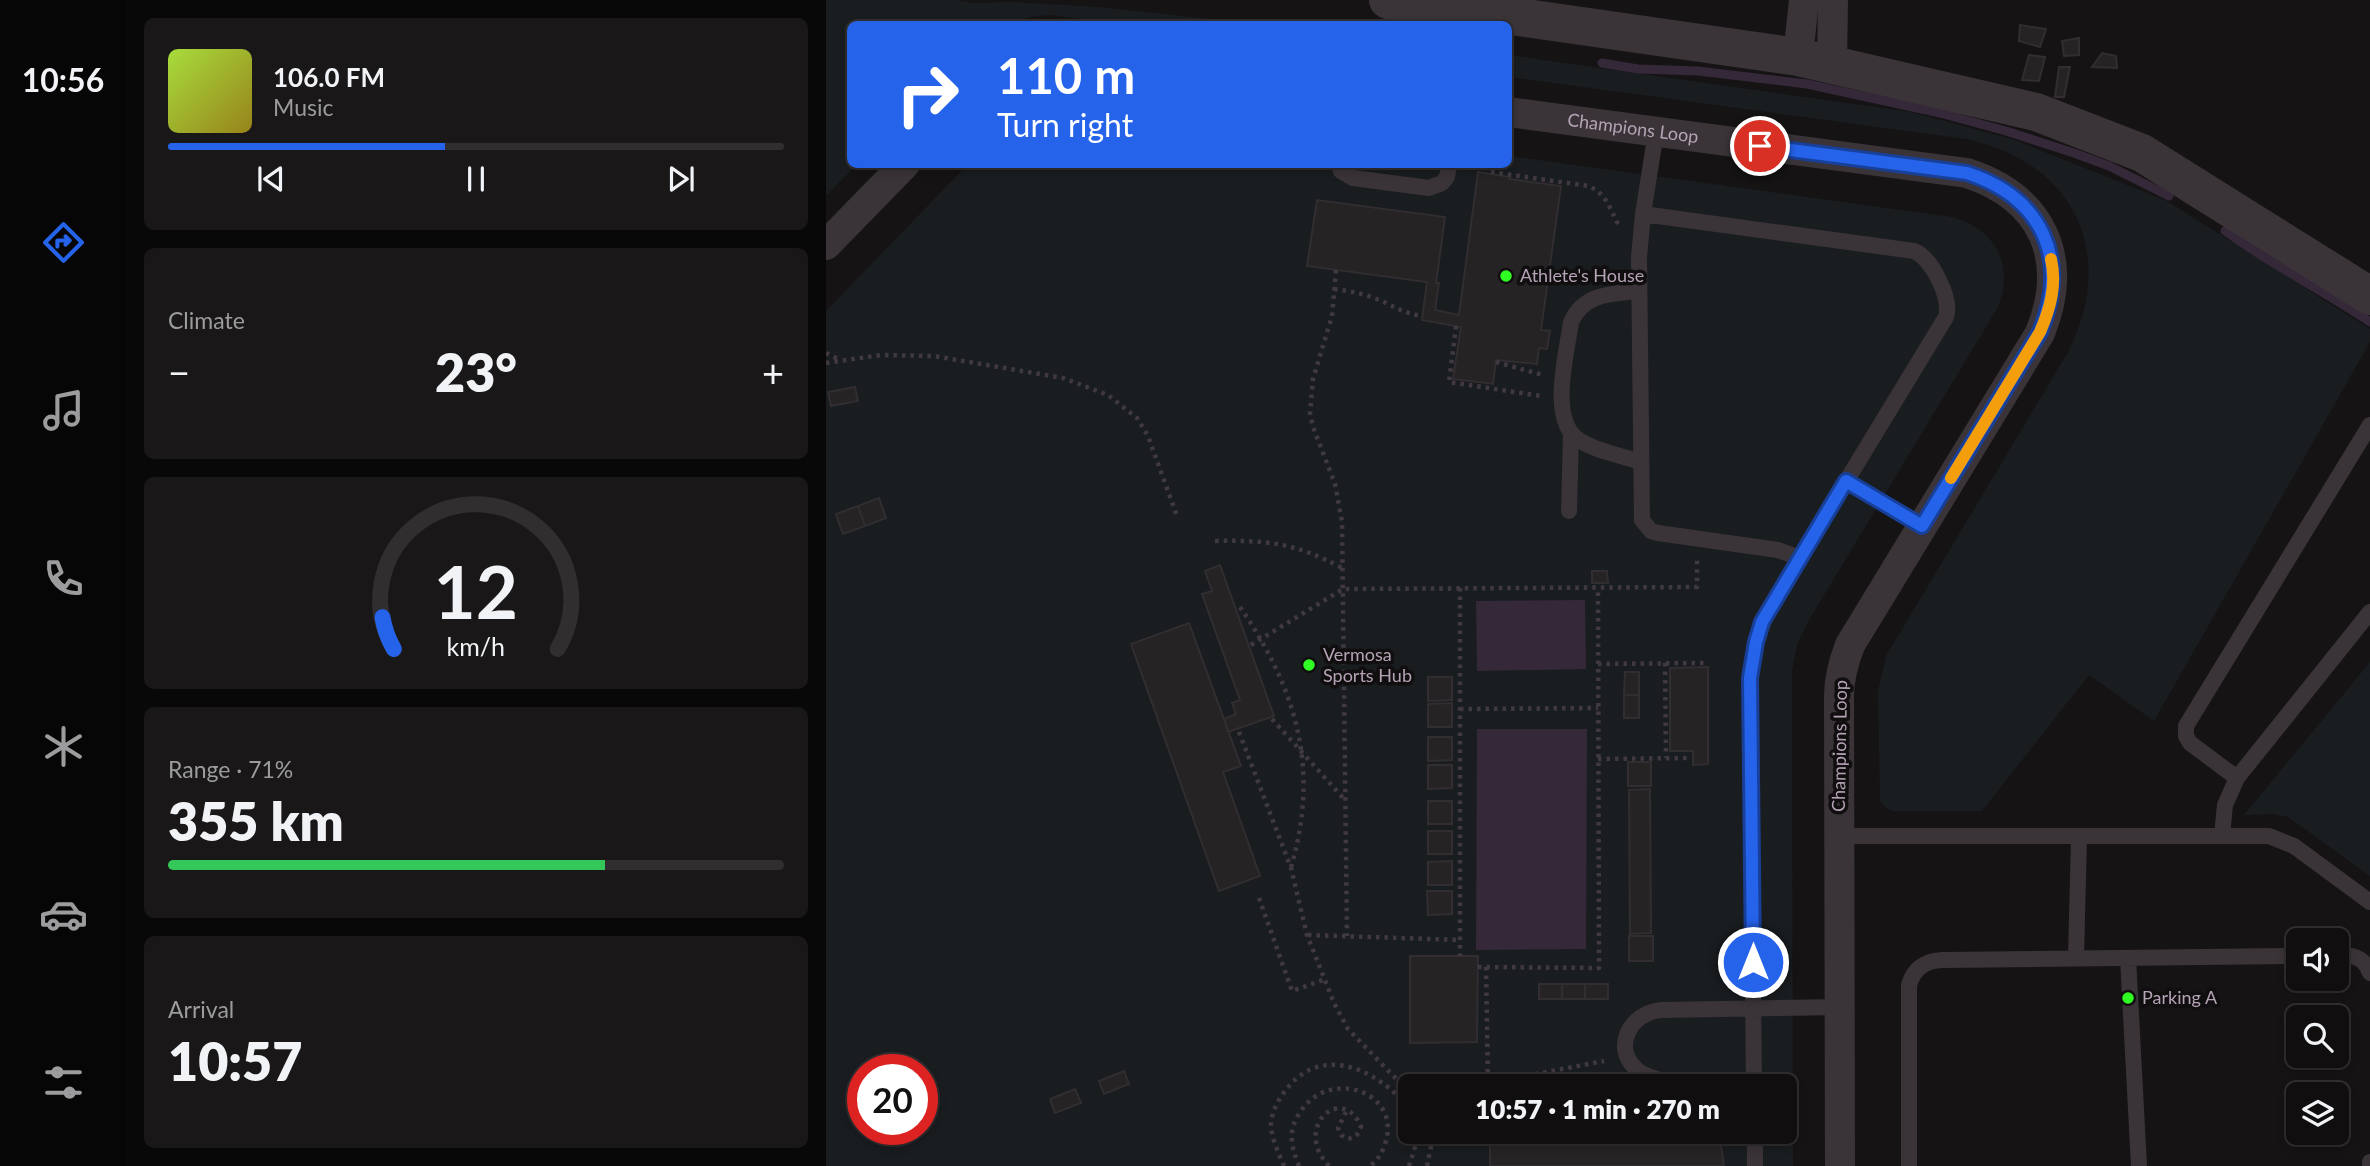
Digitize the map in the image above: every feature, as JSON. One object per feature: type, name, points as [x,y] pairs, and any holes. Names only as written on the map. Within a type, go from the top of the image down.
[{"type":"street","points":[[1388,0],[1815,61],[2036,112],[2142,153],[2370,296]]},
{"type":"street","points":[[1804,0],[1815,61]]},
{"type":"street","points":[[1815,61],[1833,0]]},
{"type":"street","name":"Champions Loop","points":[[1512,113],[1967,173],[2008,191],[2038,224],[2047,244],[2053,267],[2053,289],[2049,311],[2040,332],[1850,645],[1843,662],[1839,688],[1840,1166]]},
{"type":"street","points":[[826,245],[901,168]]},
{"type":"lane","points":[[1656,132],[1640,247],[1640,514],[1645,526],[1658,533],[1778,550],[1800,558]]},
{"type":"lane","points":[[1341,168],[1353,178],[1429,187],[1442,183],[1447,177],[1448,168]]},
{"type":"lane","points":[[1643,214],[1914,251],[1927,258],[1947,300],[1948,310],[1945,317],[1762,622],[1756,642],[1750,678],[1754,1074]]},
{"type":"lane","points":[[1639,291],[1591,298],[1575,312],[1571,322],[1561,401],[1565,424],[1580,441],[1640,461]]},
{"type":"lane","points":[[2237,778],[2190,743],[2186,726],[2370,425]]},
{"type":"lane","points":[[1569,510],[1571,433]]},
{"type":"lane","points":[[1846,481],[1922,526]]},
{"type":"lane","points":[[2222,836],[2225,805],[2237,778],[2370,612]]},
{"type":"lane","points":[[1839,836],[2256,835],[2283,840],[2294,846],[2370,902]]},
{"type":"lane","points":[[2076,958],[2079,837]]},
{"type":"lane","points":[[1909,1166],[1909,985],[1917,968],[1933,960],[2286,956]]},
{"type":"lane","points":[[2349,956],[2364,961],[2370,973]]},
{"type":"lane","points":[[2128,958],[2139,1166]]},
{"type":"lane","points":[[1646,1074],[1633,1065],[1625,1046],[1627,1035],[1636,1019],[1653,1010],[1840,1007]]},
{"type":"lane","points":[[1755,1144],[1755,1166]]},
{"type":"path","points":[[1491,172],[1589,186],[1607,198],[1622,230]]},
{"type":"path","points":[[1336,270],[1328,331],[1312,387],[1310,413],[1339,502],[1343,568],[1347,936]]},
{"type":"path","points":[[1334,289],[1375,298],[1401,312],[1423,316]]},
{"type":"path","points":[[1456,326],[1449,382],[1544,396]]},
{"type":"path","points":[[826,353],[840,360]]},
{"type":"path","points":[[826,363],[881,355],[934,356],[1063,378],[1108,395],[1138,418],[1148,436],[1177,516]]},
{"type":"path","points":[[1496,362],[1547,376]]},
{"type":"path","points":[[1251,645],[1343,589],[1697,587],[1698,538]]},
{"type":"path","points":[[1215,541],[1266,542],[1301,548],[1343,568]]},
{"type":"path","points":[[1460,588],[1460,956]]},
{"type":"path","points":[[1478,967],[1599,968],[1598,588]]},
{"type":"path","points":[[1240,607],[1260,639],[1284,688],[1302,752],[1303,819],[1291,867]]},
{"type":"path","points":[[1665,663],[1666,758]]},
{"type":"path","points":[[1598,664],[1705,663]]},
{"type":"path","points":[[1460,709],[1598,708]]},
{"type":"path","points":[[1272,719],[1346,801]]},
{"type":"path","points":[[1240,732],[1291,867],[1307,935],[1323,980],[1348,1028],[1365,1049],[1398,1079]]},
{"type":"path","points":[[1598,759],[1689,758]]},
{"type":"path","points":[[1259,898],[1292,991],[1323,980]]},
{"type":"path","points":[[1307,935],[1461,940]]},
{"type":"path","points":[[1486,967],[1490,1074]]},
{"type":"path","points":[[1543,1074],[1605,1061]]},
{"type":"path","points":[[1284,1166],[1271,1125],[1274,1110],[1282,1094],[1294,1080],[1321,1066],[1353,1067],[1387,1084],[1398,1096]]},
{"type":"path","points":[[1299,1166],[1290,1137],[1293,1122],[1307,1101],[1327,1089],[1343,1087],[1367,1094],[1385,1112],[1389,1124],[1388,1136],[1383,1149],[1370,1166]]},
{"type":"path","points":[[1329,1166],[1315,1144],[1318,1121],[1326,1112],[1336,1108],[1347,1110],[1354,1115],[1361,1127],[1353,1138],[1347,1139],[1341,1135],[1338,1128],[1347,1110]]},
{"type":"path","points":[[1409,1166],[1416,1144]]},
{"type":"path","points":[[1427,1166],[1432,1144]]},
{"type":"shaded area","points":[[826,0],[1010,2],[1099,7],[1229,21],[1098,21],[1049,15],[1017,21],[847,21],[847,168],[853,168],[826,196]]},
{"type":"shaded area","points":[[1512,55],[1911,112],[2012,139],[2167,201],[2370,329],[2370,342],[2154,721],[2089,675],[1982,811],[1893,811],[1880,801],[1878,691],[1886,656],[2068,352],[2082,315],[2088,280],[2086,247],[2076,217],[2059,190],[2035,168],[2003,151],[1966,139],[1512,77]]},
{"type":"shaded area","name":"Vermosa Sports Hub","points":[[1512,156],[1952,217],[1980,230],[1990,239],[1998,250],[2004,276],[1998,307],[1809,620],[1797,645],[1792,671],[1793,1074],[1398,1074],[1398,1144],[1793,1144],[1793,1166],[826,1166],[826,311],[964,168],[1512,168]]},
{"type":"shaded area","points":[[1585,600],[1586,669],[1477,671],[1476,601]]},
{"type":"shaded area","points":[[2370,662],[2370,876],[2288,817],[2273,814],[2244,815]]},
{"type":"shaded area","points":[[1477,729],[1587,729],[1586,949],[1476,950]]},
{"type":"building","points":[[2020,25],[2046,29],[2040,47],[2019,41]]},
{"type":"building","points":[[2079,38],[2079,55],[2064,56],[2062,41]]},
{"type":"building","points":[[2102,53],[2116,56],[2117,68],[2092,67]]},
{"type":"building","points":[[2029,55],[2045,57],[2039,81],[2022,80]]},
{"type":"building","points":[[2059,67],[2070,67],[2064,97],[2055,97]]},
{"type":"building","name":"Athlete's House","points":[[1478,172],[1561,186],[1541,330],[1550,331],[1547,349],[1539,348],[1537,364],[1496,360],[1493,384],[1453,379],[1461,327],[1422,320],[1427,282],[1307,266],[1317,200],[1445,217],[1435,310],[1459,315]]},
{"type":"building","points":[[855,387],[858,401],[831,406],[828,392]]},
{"type":"building","points":[[879,498],[886,518],[865,526],[858,506]]},
{"type":"building","points":[[858,506],[865,526],[843,534],[836,514]]},
{"type":"building","points":[[1220,565],[1274,716],[1228,732],[1224,719],[1236,714],[1232,703],[1240,700],[1202,594],[1212,591],[1205,571]]},
{"type":"building","points":[[1592,571],[1607,571],[1608,583],[1592,583]]},
{"type":"building","points":[[1189,623],[1241,766],[1223,772],[1260,876],[1219,891],[1131,644]]},
{"type":"building","points":[[1708,667],[1708,764],[1693,765],[1693,751],[1670,751],[1670,668]]},
{"type":"building","points":[[1625,672],[1639,672],[1639,695],[1624,695]]},
{"type":"building","points":[[1428,677],[1452,677],[1452,700],[1428,701]]},
{"type":"building","points":[[1624,695],[1639,695],[1639,718],[1624,718]]},
{"type":"building","points":[[1452,703],[1452,727],[1428,727],[1428,704]]},
{"type":"building","points":[[1428,737],[1452,737],[1452,760],[1428,761]]},
{"type":"building","points":[[1628,762],[1651,762],[1651,786],[1628,786]]},
{"type":"building","points":[[1428,765],[1452,765],[1452,788],[1428,789]]},
{"type":"building","points":[[1650,789],[1651,933],[1630,934],[1629,790]]},
{"type":"building","points":[[1428,801],[1452,801],[1452,824],[1428,824]]},
{"type":"building","points":[[1428,831],[1452,831],[1452,854],[1428,854]]},
{"type":"building","points":[[1452,861],[1452,885],[1428,885],[1428,862]]},
{"type":"building","points":[[1427,891],[1452,891],[1452,914],[1428,915]]},
{"type":"building","points":[[1629,936],[1653,936],[1653,961],[1629,961]]},
{"type":"building","points":[[1410,956],[1478,956],[1477,1042],[1410,1043]]},
{"type":"building","points":[[1539,984],[1562,984],[1562,999],[1539,999]]},
{"type":"building","points":[[1562,984],[1585,984],[1585,999],[1562,999]]},
{"type":"building","points":[[1585,984],[1608,984],[1608,999],[1585,999]]},
{"type":"building","points":[[1124,1071],[1129,1084],[1104,1094],[1099,1081]]},
{"type":"building","points":[[1075,1089],[1081,1103],[1055,1113],[1050,1099]]},
{"type":"building","points":[[1490,1144],[1721,1144],[1724,1166],[1490,1166]]},
{"type":"waterway","points":[[1602,63],[1638,69],[1698,71],[1807,84],[1940,113],[2074,153],[2109,166],[2169,196]]},
{"type":"waterway","points":[[2225,231],[2370,322]]},
{"type":"slow traffic","points":[[1951,478],[2040,332],[2049,311],[2053,289],[2051,259]]},
{"type":"place","name":"Athlete's House","points":[[1506,276]]},
{"type":"place","name":"Vermosa Sports Hub","points":[[1309,665]]},
{"type":"place","name":"Parking A","points":[[2128,998]]},
{"type":"route","points":[[1753,962],[1750,678],[1762,622],[1846,481],[1922,526],[2040,332],[2049,311],[2053,289],[2053,267],[2038,224],[2008,191],[1988,180],[1967,173],[1760,146]]}]
